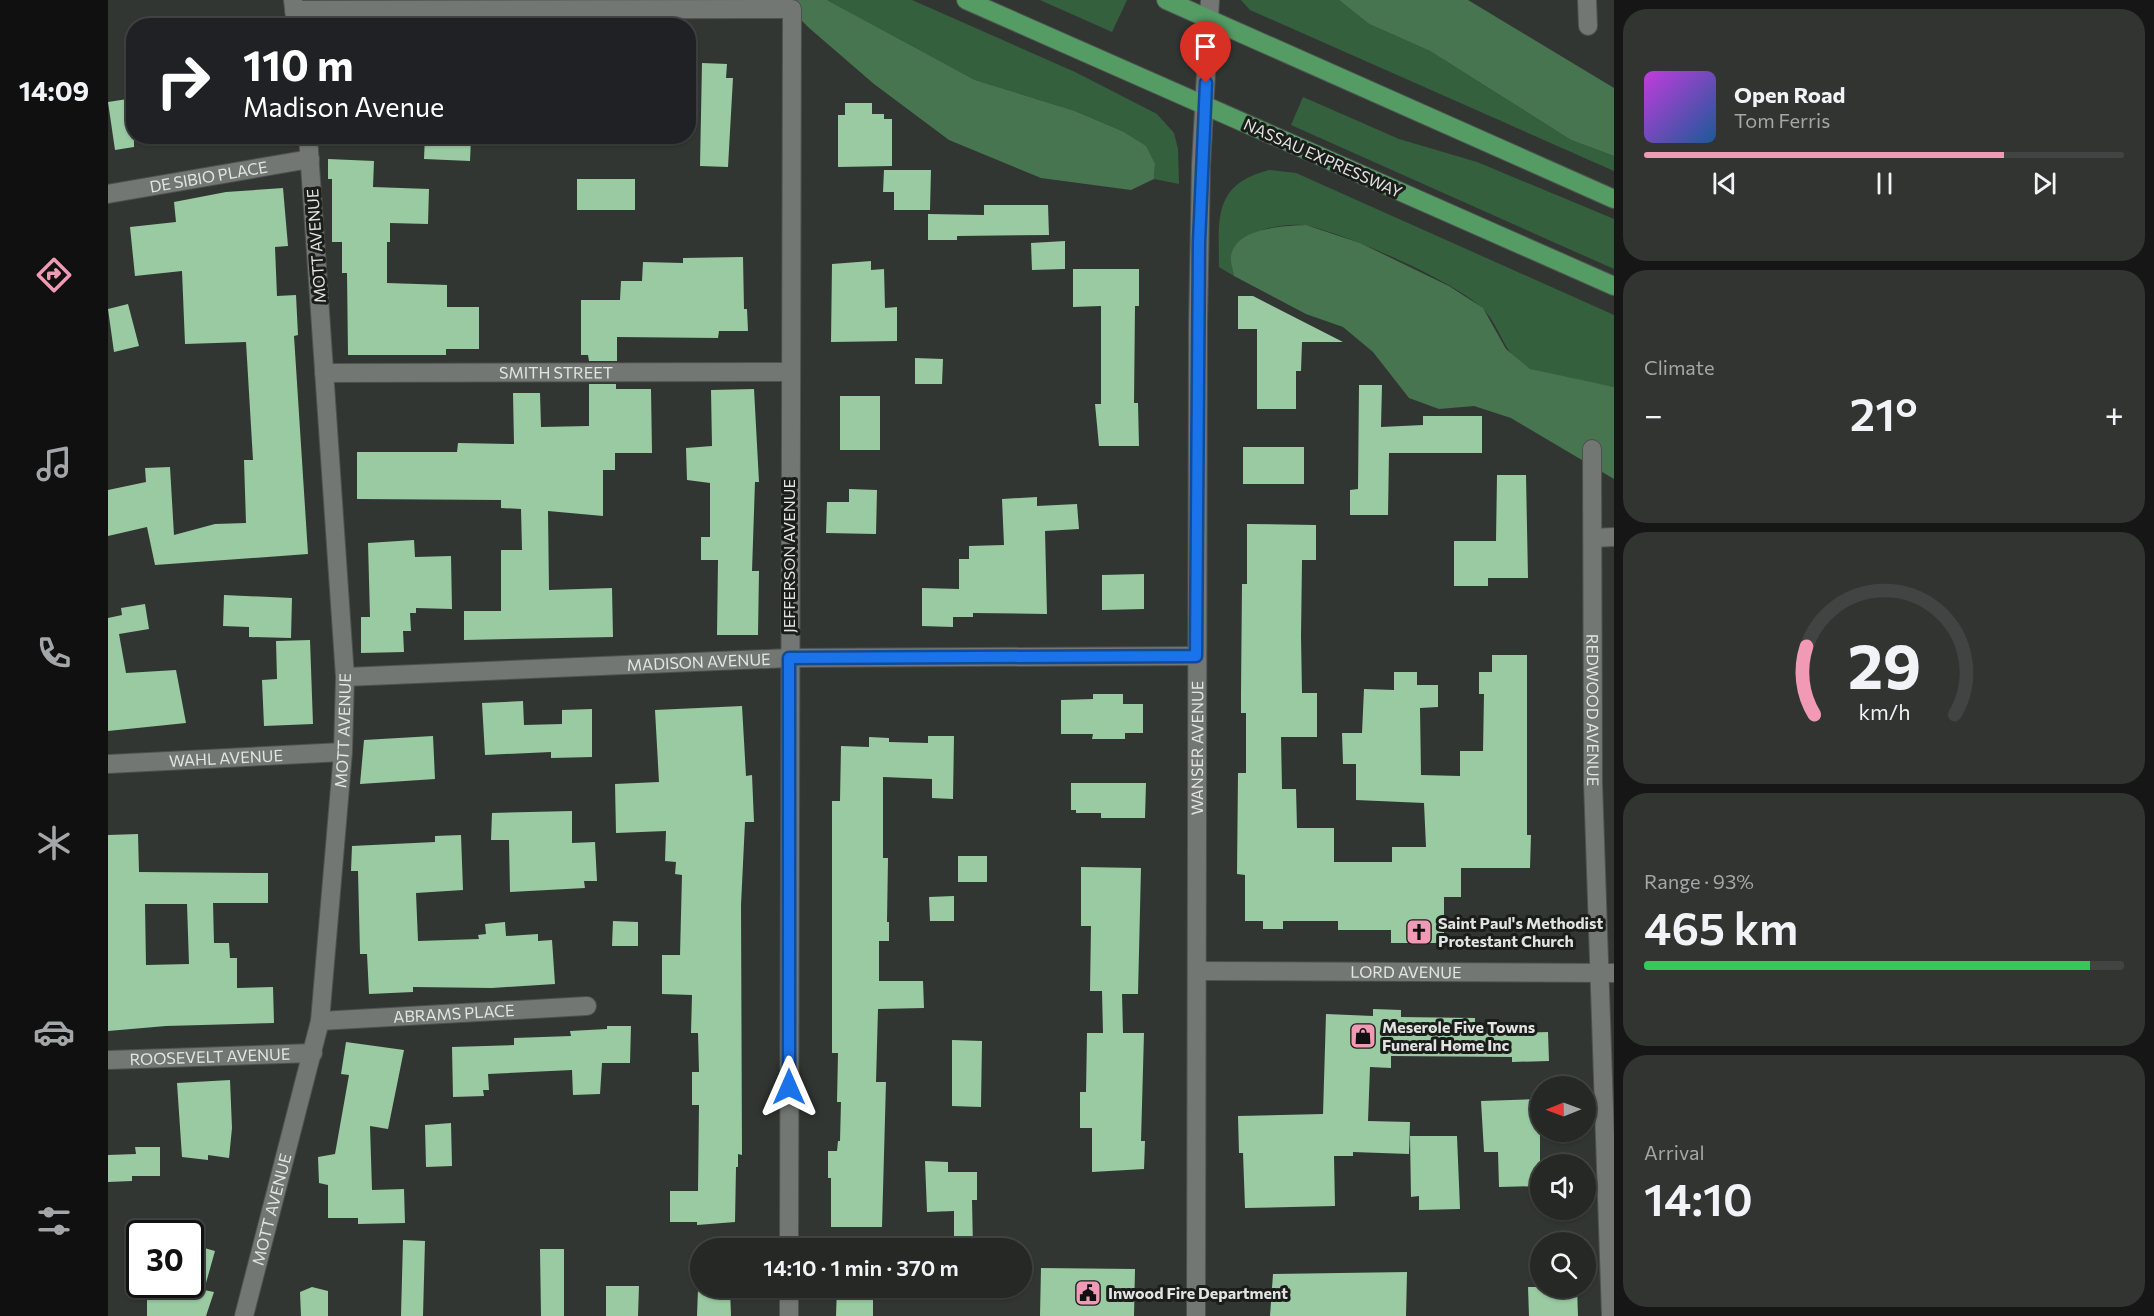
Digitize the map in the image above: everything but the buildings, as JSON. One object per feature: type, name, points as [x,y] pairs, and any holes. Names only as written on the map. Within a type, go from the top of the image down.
[{"type":"highway","name":"NASSAU EXPRESSWAY","points":[[966,0],[1614,286]]},
{"type":"highway","points":[[1166,0],[1614,199]]},
{"type":"street","name":"WANSER AVENUE","points":[[1196,1316],[1198,971],[1196,656],[1199,242],[1210,0]]},
{"type":"street","points":[[1587,0],[1588,26]]},
{"type":"street","name":"JEFFERSON AVENUE","points":[[295,12],[792,9],[789,372],[789,1238]]},
{"type":"street","name":"MOTT AVENUE","points":[[244,1316],[320,1021],[343,752],[345,677],[309,144]]},
{"type":"street","name":"DE SIBIO PLACE","points":[[108,194],[310,159]]},
{"type":"street","name":"SMITH STREET","points":[[324,373],[789,372]]},
{"type":"street","name":"REDWOOD AVENUE","points":[[1592,449],[1593,782],[1606,973],[1611,1316]]},
{"type":"street","points":[[1593,538],[1614,537]]},
{"type":"street","name":"MADISON AVENUE","points":[[345,677],[789,658],[1196,656]]},
{"type":"street","name":"WAHL AVENUE","points":[[108,764],[343,752]]},
{"type":"street","name":"LORD AVENUE","points":[[1198,971],[1606,973]]},
{"type":"street","name":"ABRAMS PLACE","points":[[320,1021],[587,1006]]},
{"type":"street","name":"ROOSEVELT AVENUE","points":[[108,1060],[313,1053]]},
{"type":"street","points":[[789,1298],[789,1316]]},
{"type":"green space","points":[[782,0],[827,0],[975,80],[1075,111],[1122,131],[1146,146],[1155,164],[1154,179],[1131,190],[1041,178],[949,140],[874,84],[808,27]]},
{"type":"green space","points":[[827,0],[912,0],[1075,72],[1157,114],[1174,133],[1178,149],[1179,184],[1154,179],[1155,164],[1122,131],[1075,111],[975,80]]},
{"type":"green space","points":[[1040,0],[1127,0],[1112,32]]},
{"type":"green space","points":[[1241,0],[1339,0],[1369,24],[1430,51],[1571,140],[1614,156],[1614,171],[1250,10]]},
{"type":"green space","points":[[1339,0],[1468,0],[1614,88],[1614,156],[1571,140],[1430,51],[1369,24]]},
{"type":"green space","points":[[1303,97],[1399,139],[1477,162],[1614,219],[1614,269],[1291,125]]},
{"type":"green space","points":[[1269,170],[1296,173],[1614,315],[1614,387],[1557,377],[1529,369],[1513,356],[1488,315],[1468,297],[1400,260],[1326,231],[1300,225],[1263,230],[1242,240],[1235,248],[1232,260],[1234,276],[1219,267],[1220,219],[1228,195],[1237,185],[1250,177]]},
{"type":"green space","points":[[1306,225],[1360,243],[1449,286],[1483,308],[1506,349],[1530,369],[1614,387],[1614,479],[1511,418],[1474,406],[1439,409],[1409,398],[1373,352],[1343,327],[1306,314],[1234,276],[1231,256],[1235,246],[1242,239],[1262,230]]},
{"type":"place","name":"Saint Paul's Methodist Protestant Church","points":[[1419,932]]},
{"type":"place","name":"Meserole Five Towns Funeral Home Inc","points":[[1363,1036]]},
{"type":"place","name":"Inwood Fire Department","points":[[1088,1293]]},
{"type":"route","points":[[789,1087],[789,658],[1196,656],[1199,242],[1206,83]]}]
